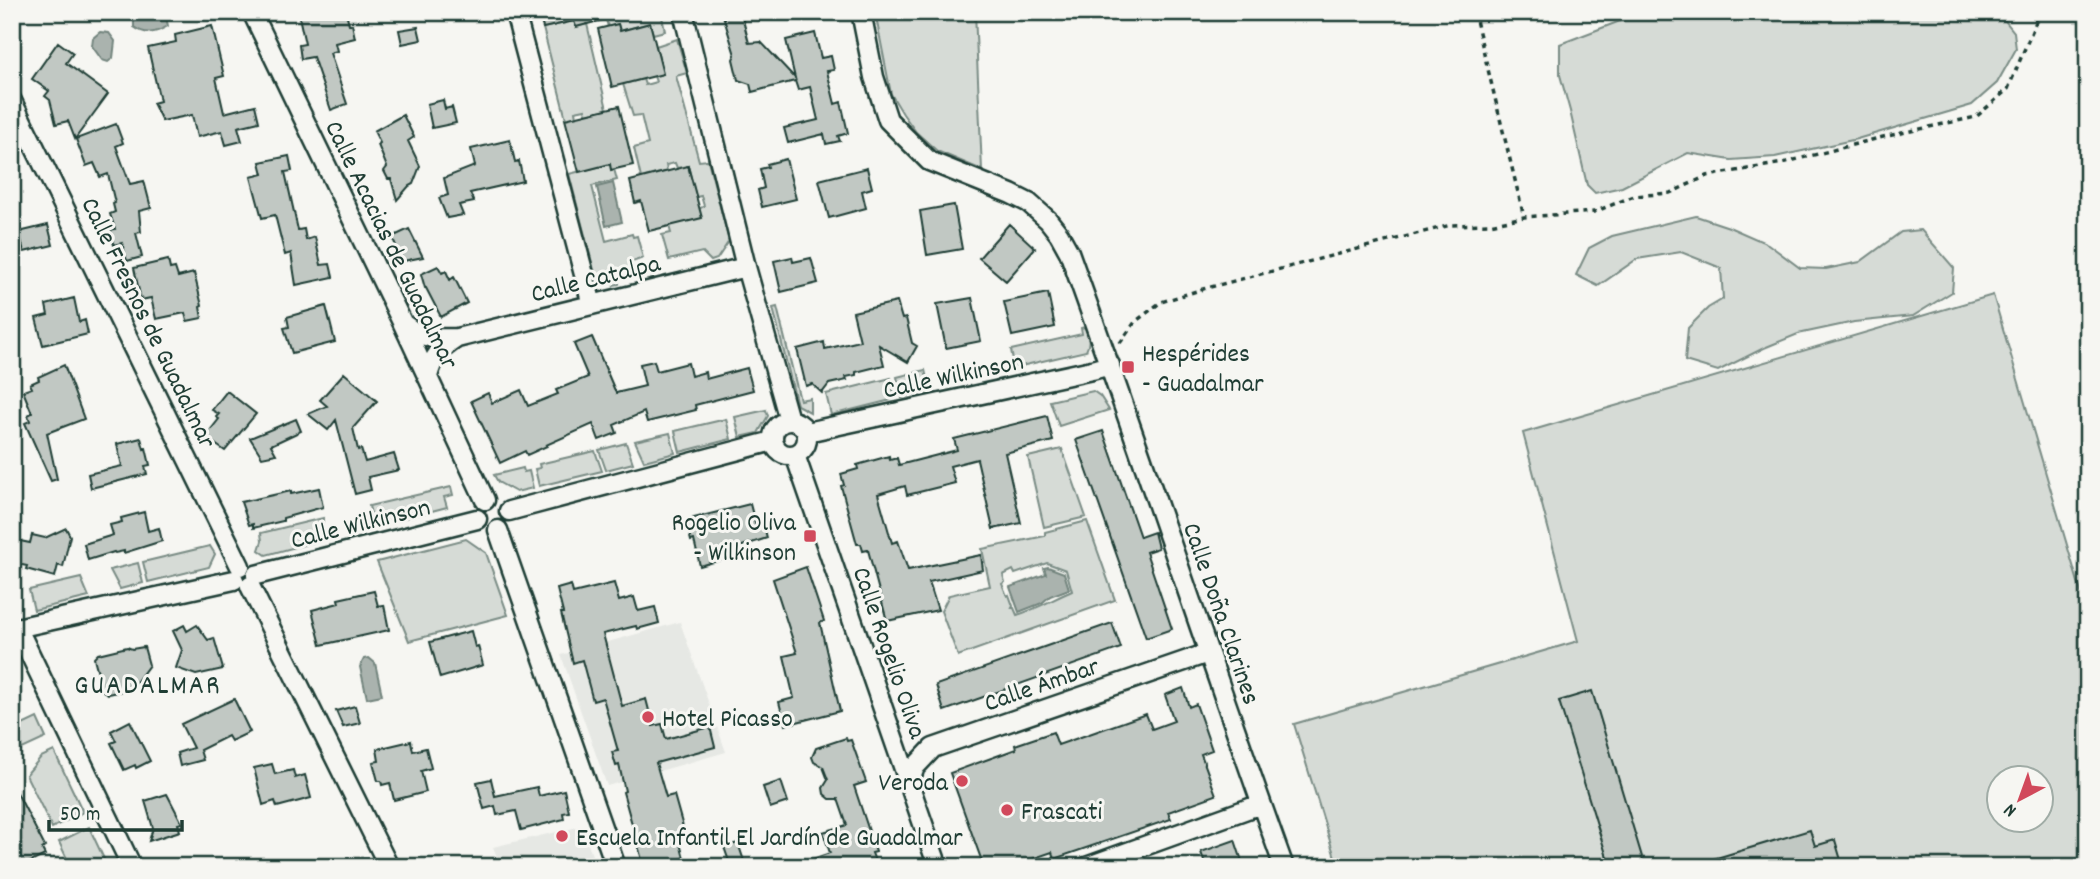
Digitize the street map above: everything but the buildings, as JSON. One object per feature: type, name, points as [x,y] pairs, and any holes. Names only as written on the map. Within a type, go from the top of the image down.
[{"type":"street","name":"Calle Acacias de Guadalmar","points":[[252,12],[485,500]]},
{"type":"street","points":[[515,12],[592,305]]},
{"type":"street","points":[[683,12],[746,267],[789,420]]},
{"type":"street","name":"Calle Doña Clarines","points":[[862,12],[874,77],[888,120],[929,161],[1011,194],[1028,204],[1048,220],[1069,252],[1283,867]]},
{"type":"street","name":"Calle Fresnos de Guadalmar","points":[[12,102],[389,867]]},
{"type":"street","name":"Calle Catalpa","points":[[403,324],[418,335],[457,338],[746,267]]},
{"type":"street","name":"Calle Catalpa","points":[[428,376],[432,359],[457,338]]},
{"type":"street","name":"Calle Wilkinson","points":[[807,432],[1092,370],[1112,371]]},
{"type":"street","points":[[789,420],[800,423],[807,432],[804,448],[795,455],[783,454],[773,441],[775,429],[789,420]]},
{"type":"street","points":[[509,511],[773,441]]},
{"type":"street","name":"Calle Rogelio Oliva","points":[[795,455],[938,867]]},
{"type":"street","points":[[497,498],[507,505],[509,511],[507,523],[498,530],[483,527],[478,519],[478,508],[485,500],[497,498]]},
{"type":"street","name":"Calle Wilkinson","points":[[15,628],[245,577],[478,519]]},
{"type":"street","points":[[498,530],[616,867]]},
{"type":"street","points":[[15,628],[132,867]]},
{"type":"street","name":"Calle Ámbar","points":[[909,783],[915,767],[933,748],[1208,653]]},
{"type":"street","points":[[1086,867],[1261,804]]},
{"type":"path","points":[[1474,12],[1524,217]]},
{"type":"path","points":[[1112,371],[1119,358],[1117,349],[1135,322],[1161,302],[1203,289],[1451,225],[1594,212],[1634,196],[1671,193],[1707,176],[1783,163],[1883,137],[1976,117],[2008,89],[2040,12]]},
{"type":"shaded area","points":[[165,12],[168,26],[151,32],[143,32],[134,27],[134,19],[139,14]]},
{"type":"shaded area","points":[[604,12],[661,12],[665,31],[653,34],[650,23],[620,31],[618,24],[608,27]]},
{"type":"shaded area","points":[[875,12],[975,12],[982,170],[937,151],[916,132],[903,114],[891,94]]},
{"type":"shaded area","points":[[1655,12],[1998,12],[2014,32],[2016,49],[1997,83],[1972,105],[1857,139],[1775,157],[1731,160],[1688,153],[1622,187],[1595,193],[1587,185],[1560,75],[1560,44],[1628,18]]},
{"type":"shaded area","points":[[574,21],[576,27],[587,24],[607,109],[586,114],[585,109],[575,111],[576,117],[566,119],[543,28]]},
{"type":"shaded area","points":[[100,32],[109,33],[115,41],[113,58],[108,62],[102,60],[92,46],[93,38]]},
{"type":"shaded area","points":[[677,39],[687,73],[676,76],[699,161],[708,160],[729,241],[717,259],[711,261],[702,252],[669,260],[662,235],[671,233],[669,226],[704,206],[701,196],[696,197],[688,166],[677,168],[675,163],[666,165],[667,171],[641,178],[634,148],[648,144],[641,115],[633,116],[623,84],[643,79],[645,85],[656,82],[654,76],[663,74],[656,46]]},
{"type":"shaded area","points":[[610,164],[617,180],[592,186],[606,241],[632,234],[633,237],[637,236],[643,258],[629,263],[631,269],[617,273],[619,284],[614,285],[595,274],[569,174]]},
{"type":"shaded area","points":[[613,183],[622,222],[606,226],[597,187]]},
{"type":"shaded area","points":[[1696,216],[1768,244],[1800,268],[1826,269],[1860,262],[1901,232],[1921,230],[1954,268],[1952,292],[1913,316],[1854,322],[1798,334],[1718,371],[1685,361],[1688,328],[1708,308],[1723,299],[1721,268],[1681,252],[1637,259],[1598,286],[1576,275],[1589,248],[1612,236]]},
{"type":"shaded area","points":[[1993,295],[2088,616],[2088,867],[1338,867],[1294,724],[1578,641],[1523,433]]},
{"type":"shaded area","points":[[777,307],[800,400],[810,398],[810,412],[797,405],[773,308]]},
{"type":"shaded area","points":[[1085,327],[1089,341],[1086,351],[1021,366],[1015,370],[1011,350],[1082,334],[1081,328]]},
{"type":"shaded area","points":[[925,370],[930,391],[902,398],[897,377]]},
{"type":"shaded area","points":[[891,378],[895,399],[831,415],[826,394]]},
{"type":"shaded area","points":[[1093,391],[1100,396],[1109,410],[1059,426],[1050,401]]},
{"type":"shaded area","points":[[766,410],[768,416],[758,433],[740,437],[735,417]]},
{"type":"shaded area","points":[[726,419],[731,439],[680,452],[675,431]]},
{"type":"shaded area","points":[[670,433],[675,453],[644,461],[635,441]]},
{"type":"shaded area","points":[[626,443],[633,463],[606,470],[599,450]]},
{"type":"shaded area","points":[[1062,449],[1086,517],[1044,527],[1028,457]]},
{"type":"shaded area","points":[[595,451],[602,471],[539,486],[535,469],[540,468],[539,464]]},
{"type":"shaded area","points":[[523,468],[524,472],[529,471],[533,488],[516,492],[498,482],[494,475]]},
{"type":"shaded area","points":[[451,487],[453,495],[444,497],[447,507],[374,526],[369,506]]},
{"type":"shaded area","points":[[323,518],[322,540],[266,555],[259,550],[261,533]]},
{"type":"shaded area","points":[[1087,521],[1115,600],[958,656],[941,611],[949,595],[990,586],[982,549],[1045,536],[1045,532]],"holes":[[[1047,563],[1066,570],[1072,591],[1017,615],[1002,584],[1005,582],[1003,575],[1013,570],[1015,574]]]},
{"type":"shaded area","points":[[466,539],[486,553],[508,615],[409,641],[377,562]]},
{"type":"shaded area","points":[[210,546],[215,554],[209,567],[148,582],[143,562]]},
{"type":"shaded area","points":[[138,563],[143,583],[120,589],[110,570]]},
{"type":"shaded area","points":[[1044,568],[1064,573],[1069,589],[1019,612],[1010,587],[1046,574]]},
{"type":"shaded area","points":[[81,578],[89,597],[34,610],[29,590]]},
{"type":"shaded area","name":"Hotel Picasso","points":[[680,622],[726,752],[607,786],[561,655]]},
{"type":"shaded area","points":[[369,658],[375,663],[382,695],[367,698],[360,667],[364,659]]},
{"type":"shaded area","points":[[37,718],[46,738],[18,751],[12,738],[12,730]]},
{"type":"shaded area","points":[[54,751],[83,812],[52,828],[26,775],[41,757]]},
{"type":"shaded area","name":"Escuela Infantil El Jardín de Guadalmar","points":[[582,826],[596,867],[501,867],[493,847]]},
{"type":"shaded area","points":[[89,827],[105,861],[95,867],[71,867],[59,842]]},
{"type":"place","name":"Hespérides - Guadalmar","points":[[1128,367]]},
{"type":"place","name":"Rogelio Oliva - Wilkinson","points":[[810,536]]},
{"type":"place","name":"Hotel Picasso","points":[[648,717]]},
{"type":"place","name":"Veroda","points":[[962,781]]},
{"type":"place","name":"Frascati","points":[[1007,810]]},
{"type":"place","name":"Escuela Infantil El Jardín de Guadalmar","points":[[562,836]]},
{"type":"district","name":"GUADALMAR","points":[[148,683]]}]
